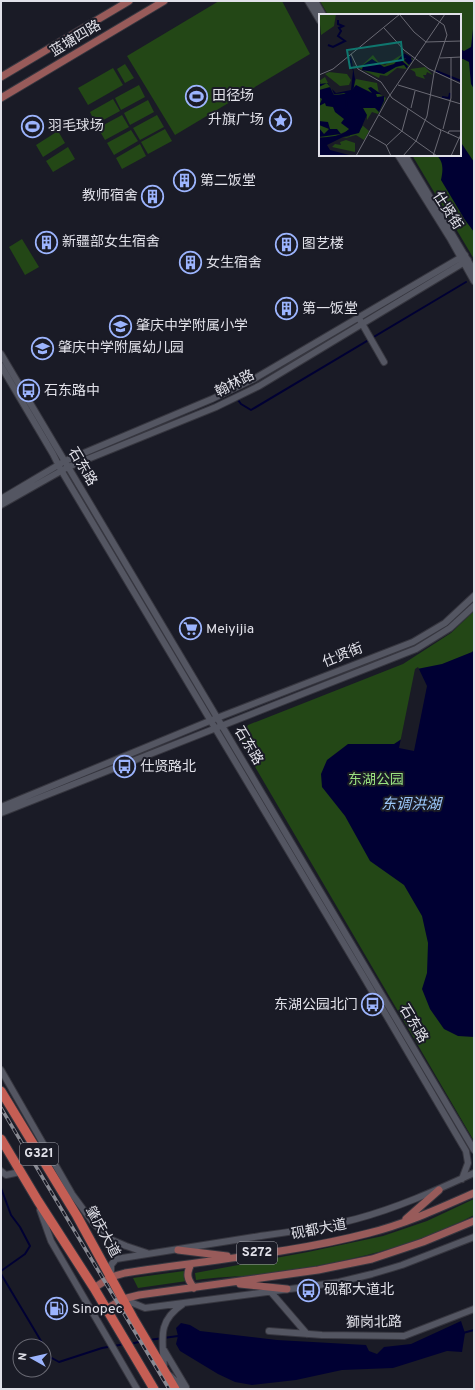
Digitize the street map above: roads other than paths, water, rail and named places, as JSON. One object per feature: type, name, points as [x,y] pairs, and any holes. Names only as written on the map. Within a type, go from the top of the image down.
[{"type":"highway","name":"肇庆大道","points":[[1,1091],[77,1216],[142,1334],[175,1389]]},
{"type":"highway","name":"G321","points":[[1,1139],[38,1201],[94,1288],[154,1389]]},
{"type":"main road","name":"蓝塘四路","points":[[1,77],[130,1]]},
{"type":"main road","name":"蓝塘四路","points":[[1,98],[164,1]]},
{"type":"main road","points":[[402,1223],[439,1190]]},
{"type":"main road","name":"砚都大道","points":[[94,1288],[111,1277],[130,1272],[331,1242],[370,1233],[402,1223],[474,1192]]},
{"type":"main road","name":"S272","points":[[106,1309],[123,1299],[139,1295],[318,1270],[372,1259],[423,1242],[474,1221]]},
{"type":"main road","points":[[178,1250],[235,1256]]},
{"type":"main road","points":[[191,1264],[187,1272],[194,1288]]},
{"type":"main road","points":[[230,1283],[287,1289]]},
{"type":"street","points":[[308,1],[319,19]]},
{"type":"street","points":[[315,1],[322,14]]},
{"type":"street","name":"仕贤街","points":[[399,156],[464,259],[474,281]]},
{"type":"street","points":[[407,156],[464,259],[474,271]]},
{"type":"street","name":"翰林路","points":[[1,500],[67,464],[212,399],[254,378],[464,259]]},
{"type":"street","name":"翰林路","points":[[67,464],[216,407],[252,389],[362,324],[464,259]]},
{"type":"street","points":[[358,318],[384,362]]},
{"type":"street","name":"石东路","points":[[1,354],[217,718],[219,727],[466,1151],[468,1163],[462,1179]]},
{"type":"street","name":"石东路","points":[[1,366],[211,721],[219,727],[474,1150]]},
{"type":"street","name":"翰林路","points":[[1,505],[60,468]]},
{"type":"street","name":"仕贤街","points":[[1,807],[217,718],[413,642],[445,623],[474,596]]},
{"type":"street","points":[[1,813],[416,649],[450,628],[474,606]]},
{"type":"street","points":[[1,1070],[72,1194],[94,1224],[112,1240],[135,1250],[150,1253]]},
{"type":"street","points":[[3,1173],[20,1172]]},
{"type":"street","points":[[111,1277],[111,1265],[116,1259],[254,1237],[312,1230],[398,1206],[439,1190],[474,1173]]},
{"type":"street","points":[[54,1177],[72,1194],[77,1216]]},
{"type":"street","points":[[38,1201],[50,1241],[137,1389]]},
{"type":"street","points":[[123,1299],[145,1308],[339,1282],[372,1274],[426,1256],[474,1237]]},
{"type":"street","points":[[270,1291],[307,1334]]},
{"type":"street","points":[[186,1302],[170,1314],[163,1333],[165,1371],[186,1389]]},
{"type":"street","name":"獅岗北路","points":[[269,1331],[388,1337],[404,1336],[474,1309]]},
{"type":"street","points":[[164,1349],[186,1389]]},
{"type":"water","points":[[474,20],[474,89],[471,84],[469,62],[461,59],[461,50],[464,51],[471,47]]},
{"type":"water","points":[[461,142],[474,162],[474,232],[441,180],[442,163],[438,156],[461,156]]},
{"type":"water","name":"东调洪湖","points":[[474,650],[474,1037],[458,1036],[444,1029],[430,1009],[422,989],[427,973],[428,943],[422,916],[404,885],[370,861],[345,816],[322,787],[321,774],[327,760],[348,744],[394,744],[403,738],[417,669],[442,664]]},
{"type":"water","points":[[461,1321],[465,1333],[462,1352],[447,1351],[393,1368],[342,1370],[296,1380],[252,1385],[235,1382],[218,1374],[180,1351],[176,1344],[178,1336],[176,1328],[181,1323],[190,1325],[200,1331],[277,1340],[366,1345],[369,1351],[377,1354],[384,1347],[411,1344]]},
{"type":"waterway","points":[[238,400],[241,404],[251,410],[466,282]]},
{"type":"waterway","points":[[1,1188],[11,1215],[20,1227],[30,1246],[25,1254],[1,1271]]},
{"type":"waterway","points":[[1,1274],[39,1338]]},
{"type":"waterway","points":[[463,1333],[474,1330]]},
{"type":"waterway","points":[[149,1340],[180,1337]]},
{"type":"waterway","points":[[130,1344],[143,1341]]},
{"type":"waterway","points":[[52,1358],[59,1362],[102,1348],[125,1344]]},
{"type":"railway","points":[[1,1108],[169,1389]]},
{"type":"place","name":"田径场","points":[[196,96]]},
{"type":"place","name":"升旗广场","points":[[280,120]]},
{"type":"place","name":"羽毛球场","points":[[33,126]]},
{"type":"place","name":"第二饭堂","points":[[184,181]]},
{"type":"place","name":"教师宿舍","points":[[153,196]]},
{"type":"place","name":"新疆部女生宿舍","points":[[47,242]]},
{"type":"place","name":"图艺楼","points":[[287,244]]},
{"type":"place","name":"女生宿舍","points":[[191,263]]},
{"type":"place","name":"第一饭堂","points":[[287,309]]},
{"type":"place","name":"肇庆中学附属小学","points":[[121,326]]},
{"type":"place","name":"肇庆中学附属幼儿园","points":[[43,348]]},
{"type":"place","name":"石东路中","points":[[29,391]]},
{"type":"place","name":"Meiyijia","points":[[191,629]]},
{"type":"place","name":"仕贤路北","points":[[124,767]]},
{"type":"place","name":"东湖公园北门","points":[[373,1005]]},
{"type":"place","name":"砚都大道北","points":[[309,1290]]},
{"type":"place","name":"Sinopec","points":[[56,1309]]},
{"type":"park label","name":"东湖公园","points":[[376,780]]}]
